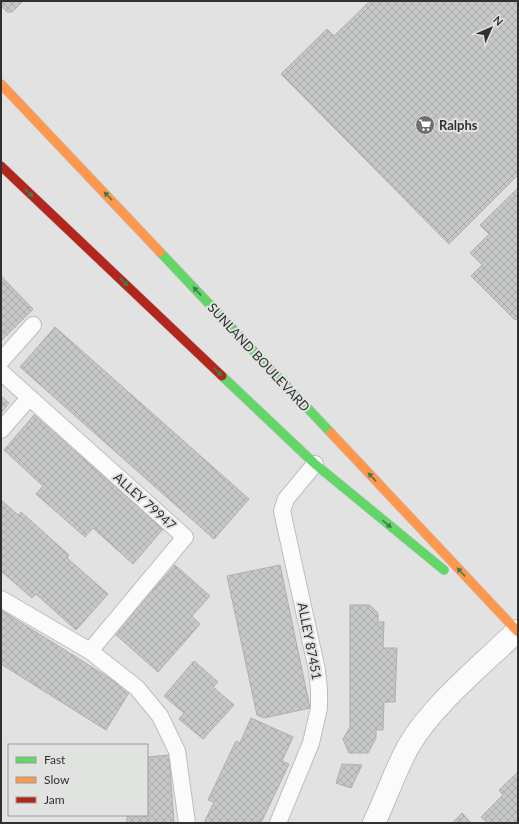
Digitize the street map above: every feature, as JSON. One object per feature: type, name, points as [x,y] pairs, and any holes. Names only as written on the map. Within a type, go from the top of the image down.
[{"type":"main road","name":"SUNLAND BOULEVARD","points":[[1,84],[517,632]]},
{"type":"main road","points":[[1,166],[315,464],[517,632]]},
{"type":"street","points":[[374,823],[408,747],[424,725],[439,706],[517,632]]},
{"type":"lane","points":[[1,361],[34,325]]},
{"type":"lane","points":[[1,372],[29,398],[1,430]]},
{"type":"lane","name":"ALLEY 79947","points":[[29,398],[186,537],[90,651]]},
{"type":"lane","name":"ALLEY 87451","points":[[278,823],[311,743],[319,708],[317,670],[282,511],[286,499],[315,464]]},
{"type":"lane","points":[[1,598],[90,651],[137,688],[160,716],[177,751],[187,823]]},
{"type":"building","points":[[1,1],[23,1],[12,12],[7,12],[1,6]]},
{"type":"building","name":"Ralphs","points":[[370,1],[514,1],[518,5],[518,175],[449,244],[281,74],[327,29],[334,36]]},
{"type":"building","points":[[518,188],[518,320],[515,320],[471,276],[482,265],[470,253],[489,234],[480,225]]},
{"type":"building","points":[[1,276],[33,309],[1,341]]},
{"type":"building","points":[[55,327],[249,499],[214,539],[20,367]]},
{"type":"building","points":[[1,396],[9,403],[1,413]]},
{"type":"building","points":[[34,415],[163,529],[133,564],[93,528],[85,537],[36,494],[43,486],[4,450]]},
{"type":"building","points":[[1,500],[18,515],[21,512],[69,555],[67,558],[108,594],[76,630],[36,594],[32,598],[1,571]]},
{"type":"building","points":[[175,565],[210,596],[192,616],[200,624],[158,672],[115,634]]},
{"type":"building","points":[[280,565],[310,708],[264,718],[257,715],[227,576]]},
{"type":"building","points":[[350,605],[370,605],[378,613],[378,622],[384,622],[383,648],[397,648],[395,702],[384,702],[383,730],[376,730],[376,738],[368,753],[349,753],[343,739],[350,727]]},
{"type":"building","points":[[1,610],[130,691],[106,730],[1,664]]},
{"type":"building","points":[[194,661],[218,682],[213,687],[234,705],[203,739],[179,719],[184,713],[164,696]]},
{"type":"building","points":[[251,718],[293,737],[282,761],[289,764],[261,823],[256,821],[255,823],[204,823],[214,802],[208,800],[236,741],[240,743]]},
{"type":"building","points":[[169,755],[174,823],[127,823],[127,816],[148,816],[148,757]]},
{"type":"building","points":[[342,764],[362,765],[351,788],[336,783]]},
{"type":"building","points":[[518,772],[518,823],[488,823],[481,817],[503,795],[499,790]]},
{"type":"building","points":[[462,813],[471,823],[452,823]]},
{"type":"traffic: fast","points":[[160,252],[331,433]]},
{"type":"traffic: fast","points":[[222,376],[315,464],[444,570]]},
{"type":"traffic: slow","points":[[1,84],[160,252]]},
{"type":"traffic: slow","points":[[331,433],[518,632]]},
{"type":"traffic: jam","points":[[1,166],[222,376]]},
{"type":"place","name":"Ralphs","points":[[425,125]]}]
